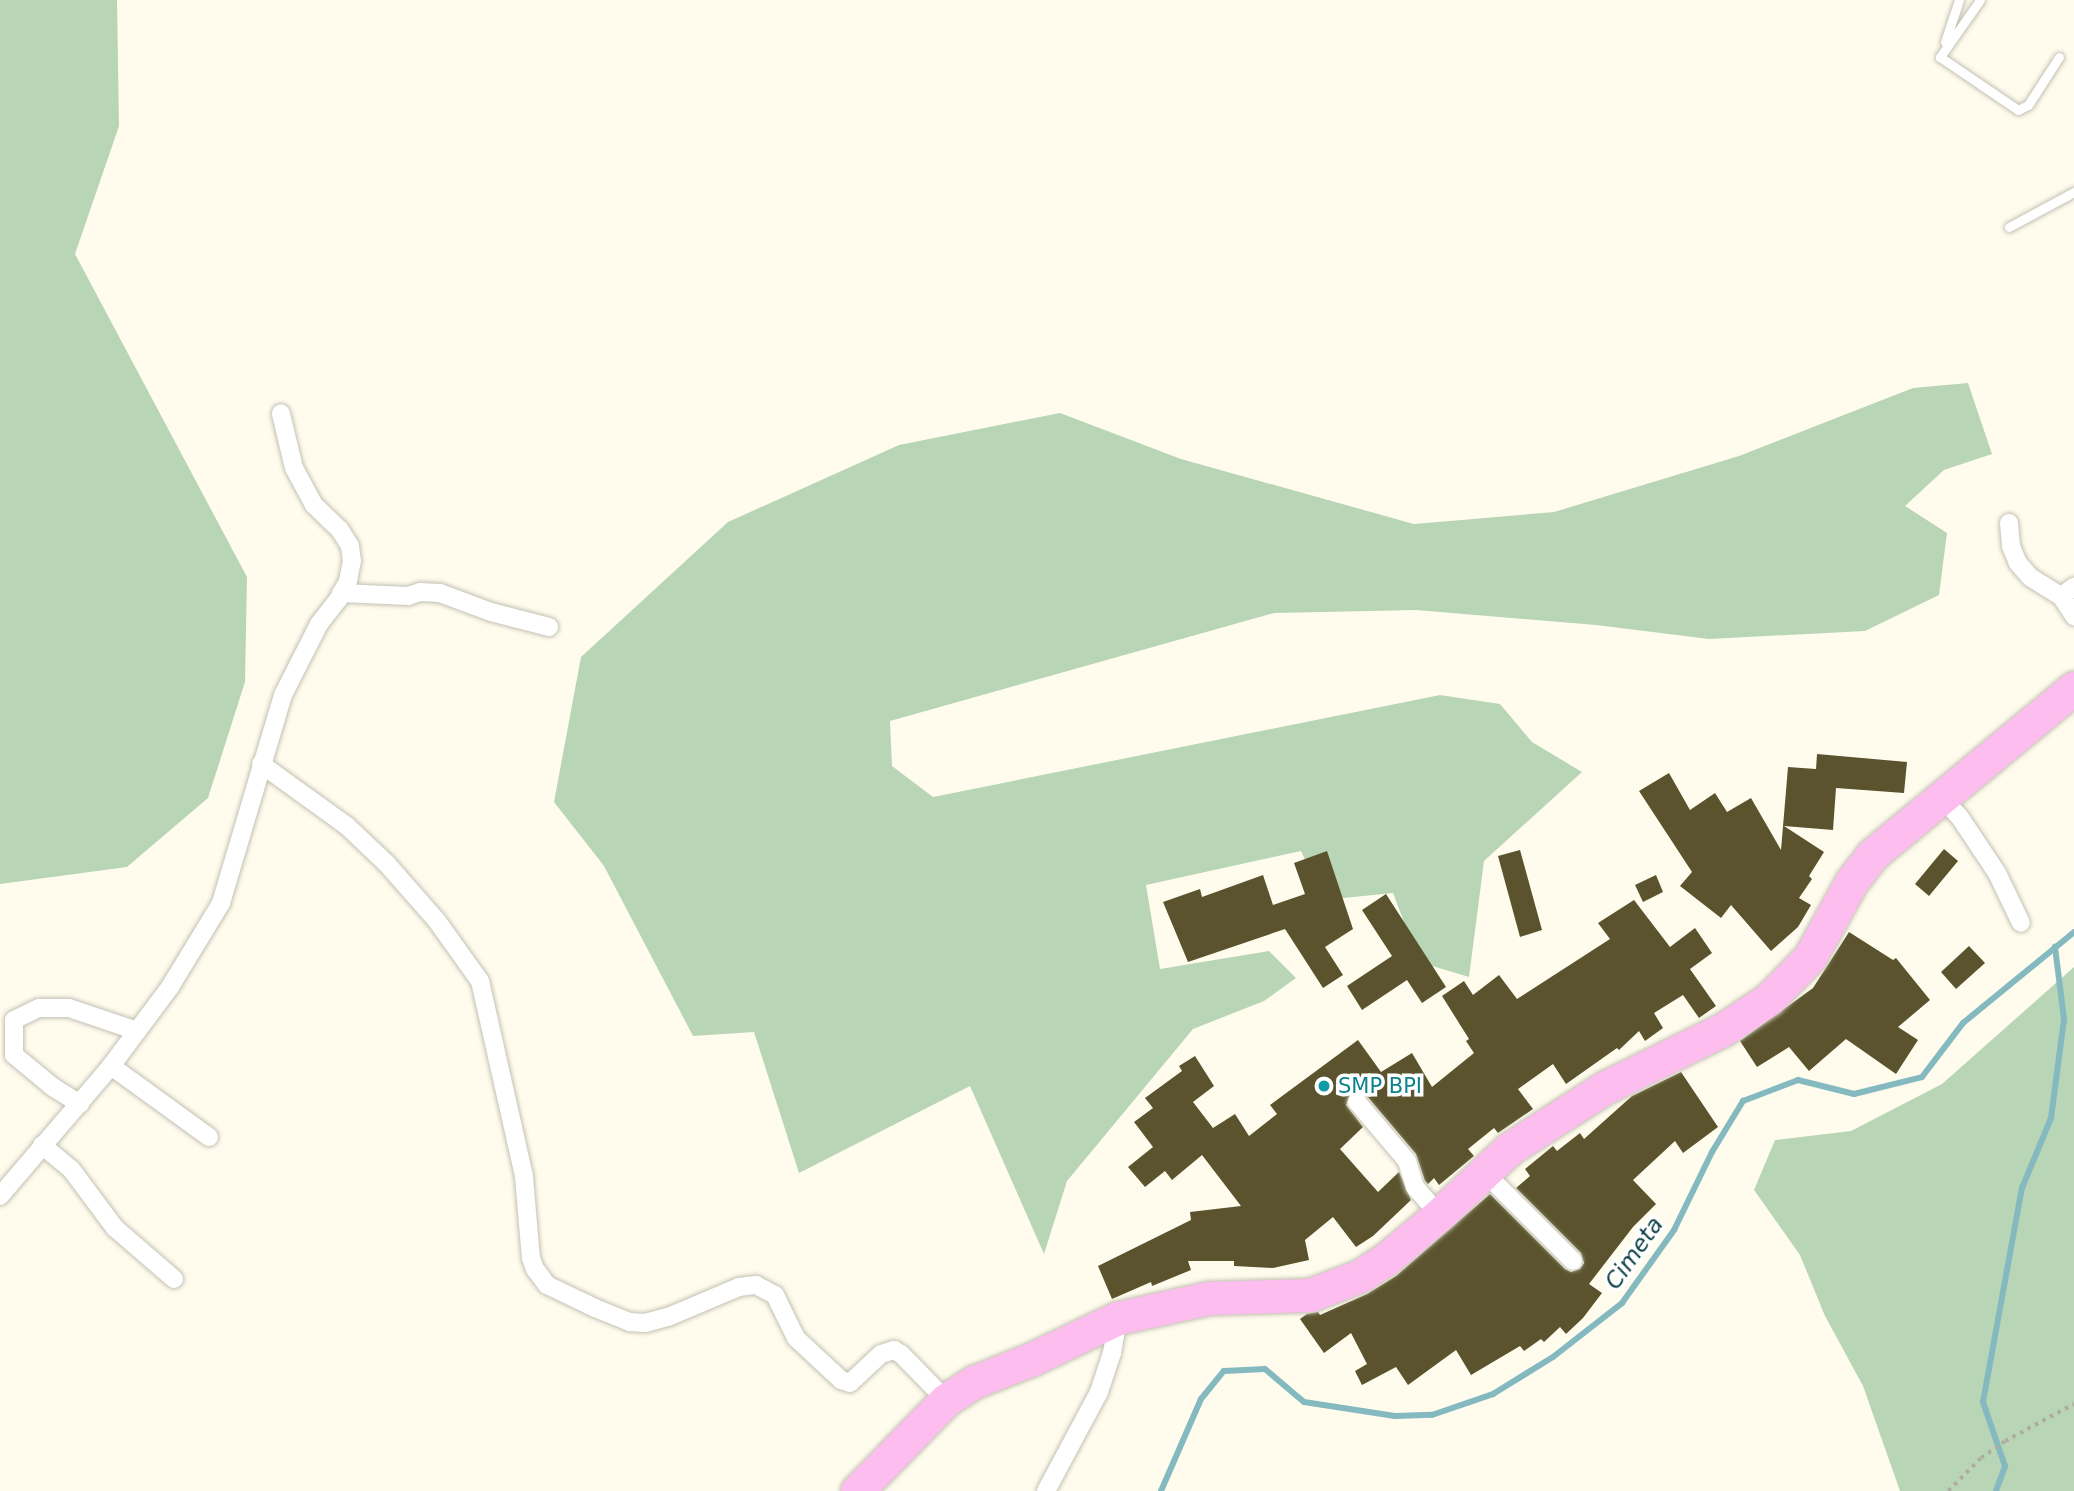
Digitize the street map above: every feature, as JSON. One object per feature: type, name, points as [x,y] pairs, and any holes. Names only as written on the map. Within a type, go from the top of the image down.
[{"type":"highway","points":[[857,1491],[946,1400],[974,1382],[1032,1359],[1118,1318],[1209,1298],[1288,1298],[1335,1287],[1385,1260],[1439,1215],[1509,1149],[1604,1088],[1724,1029],[1769,999],[1810,957],[1852,881],[1872,855],[2074,688]]},
{"type":"street","points":[[0,1196],[111,1066],[193,953],[221,903],[282,695],[295,667],[348,581],[352,561],[350,546],[340,530],[314,505],[294,468],[281,414]]},
{"type":"street","points":[[2009,523],[2011,546],[2018,563],[2043,587],[2067,592],[2074,616]]},
{"type":"street","points":[[341,593],[408,596],[420,592],[439,593],[491,612],[549,627]]},
{"type":"street","points":[[261,764],[347,825],[387,864],[437,921],[480,981],[524,1177],[531,1258],[535,1269],[547,1285],[630,1322],[645,1323],[668,1317],[740,1287],[757,1285],[775,1295],[796,1338],[841,1380],[850,1383],[881,1353],[894,1350],[946,1400]]},
{"type":"street","points":[[1941,797],[1959,816],[1997,873],[2021,923]]},
{"type":"street","points":[[80,1104],[54,1088],[14,1055],[14,1020],[39,1008],[69,1008],[137,1031]]},
{"type":"street","points":[[111,1066],[209,1137]]},
{"type":"street","points":[[1357,1102],[1406,1161],[1415,1187],[1439,1215]]},
{"type":"street","points":[[42,1145],[71,1169],[115,1228],[174,1279]]},
{"type":"street","points":[[1483,1171],[1573,1261]]},
{"type":"street","points":[[1046,1491],[1100,1392],[1112,1353],[1118,1318]]},
{"type":"lane","points":[[1940,57],[1959,0]]},
{"type":"lane","points":[[1940,57],[1980,0]]},
{"type":"lane","points":[[1940,57],[2018,110],[2028,105],[2059,57]]},
{"type":"lane","points":[[2010,227],[2074,192]]},
{"type":"path","points":[[1948,1491],[1986,1454],[2074,1404]]},
{"type":"green space","points":[[0,0],[117,0],[119,126],[75,254],[247,577],[245,682],[208,798],[127,867],[0,884]]},
{"type":"green space","points":[[1968,383],[1992,454],[1944,470],[1905,506],[1947,533],[1939,595],[1865,631],[1709,639],[1596,625],[1416,610],[1274,613],[890,721],[892,766],[933,797],[1440,695],[1500,704],[1532,742],[1582,772],[1484,861],[1469,977],[1419,962],[1393,893],[1324,900],[1301,851],[1146,885],[1160,969],[1269,951],[1296,978],[1264,1001],[1193,1029],[1067,1181],[1044,1254],[970,1086],[799,1173],[754,1032],[693,1036],[604,866],[554,802],[581,657],[728,522],[899,445],[1060,413],[1181,459],[1414,524],[1554,512],[1739,456],[1913,388]]},
{"type":"green space","points":[[2074,967],[2074,1491],[1900,1491],[1863,1386],[1825,1316],[1800,1255],[1754,1190],[1775,1140],[1851,1131],[1942,1084]]},
{"type":"building","points":[[1817,754],[1907,762],[1904,793],[1836,788],[1833,830],[1784,826],[1824,852],[1809,876],[1812,879],[1799,898],[1811,905],[1798,927],[1771,951],[1731,905],[1721,918],[1680,886],[1692,872],[1639,791],[1669,773],[1690,810],[1715,793],[1727,812],[1751,798],[1781,850],[1788,767],[1816,769]]},
{"type":"building","points":[[1944,849],[1958,861],[1929,896],[1915,884]]},
{"type":"building","points":[[1520,850],[1542,930],[1520,937],[1498,856]]},
{"type":"building","points":[[1327,851],[1353,929],[1325,947],[1343,975],[1323,988],[1285,929],[1188,962],[1163,902],[1200,889],[1202,897],[1263,875],[1273,905],[1305,894],[1294,863]]},
{"type":"building","points":[[1656,875],[1663,892],[1643,902],[1635,885]]},
{"type":"building","points":[[1386,894],[1446,987],[1422,1003],[1407,980],[1362,1010],[1347,986],[1392,956],[1362,910]]},
{"type":"building","points":[[1634,900],[1670,947],[1695,928],[1712,953],[1690,969],[1716,1006],[1699,1018],[1683,995],[1654,1013],[1663,1028],[1645,1041],[1639,1031],[1619,1050],[1617,1048],[1566,1084],[1553,1064],[1518,1089],[1533,1109],[1498,1133],[1494,1128],[1468,1149],[1474,1156],[1439,1185],[1434,1178],[1428,1184],[1425,1181],[1416,1154],[1366,1095],[1360,1091],[1350,1093],[1346,1105],[1363,1127],[1340,1149],[1378,1192],[1399,1172],[1411,1200],[1373,1236],[1356,1247],[1333,1217],[1305,1240],[1309,1260],[1273,1268],[1234,1266],[1234,1261],[1188,1261],[1191,1270],[1152,1286],[1151,1282],[1112,1299],[1098,1266],[1191,1220],[1190,1212],[1241,1206],[1202,1155],[1172,1180],[1165,1171],[1145,1187],[1128,1167],[1153,1147],[1134,1122],[1153,1108],[1145,1098],[1182,1071],[1179,1066],[1195,1056],[1214,1086],[1193,1102],[1213,1128],[1235,1114],[1249,1136],[1277,1114],[1270,1105],[1358,1040],[1381,1072],[1412,1053],[1432,1087],[1474,1053],[1466,1041],[1469,1039],[1442,996],[1464,981],[1473,995],[1499,975],[1517,999],[1610,939],[1598,923]]},
{"type":"building","points":[[1849,932],[1893,960],[1896,958],[1930,1000],[1898,1027],[1918,1040],[1896,1074],[1846,1039],[1809,1071],[1789,1047],[1757,1067],[1740,1041],[1813,988]]},
{"type":"building","points":[[1969,946],[1985,963],[1956,989],[1941,972]]},
{"type":"building","points":[[1681,1072],[1718,1127],[1683,1153],[1675,1141],[1633,1180],[1656,1204],[1633,1227],[1589,1284],[1602,1293],[1583,1318],[1566,1334],[1560,1327],[1544,1342],[1541,1339],[1524,1351],[1520,1346],[1471,1375],[1456,1350],[1408,1385],[1396,1367],[1362,1385],[1355,1371],[1367,1364],[1351,1333],[1324,1353],[1300,1319],[1307,1314],[1318,1312],[1320,1315],[1367,1294],[1396,1276],[1490,1194],[1565,1269],[1571,1272],[1580,1269],[1584,1263],[1581,1253],[1516,1188],[1530,1176],[1525,1169],[1553,1146],[1557,1151],[1580,1133],[1584,1139],[1632,1096]]},
{"type":"waterway","name":"Cimeta","points":[[1161,1491],[1201,1399],[1224,1371],[1265,1369],[1304,1402],[1395,1416],[1432,1415],[1493,1394],[1553,1357],[1622,1303],[1674,1230],[1712,1152],[1743,1101],[1798,1080],[1854,1094],[1922,1077],[1963,1023],[2074,932]]},
{"type":"waterway","points":[[1996,1491],[2005,1466],[1983,1402],[2022,1188],[2051,1118],[2064,1019],[2055,947]]},
{"type":"place","name":"SMP BPI","points":[[1324,1086]]}]
